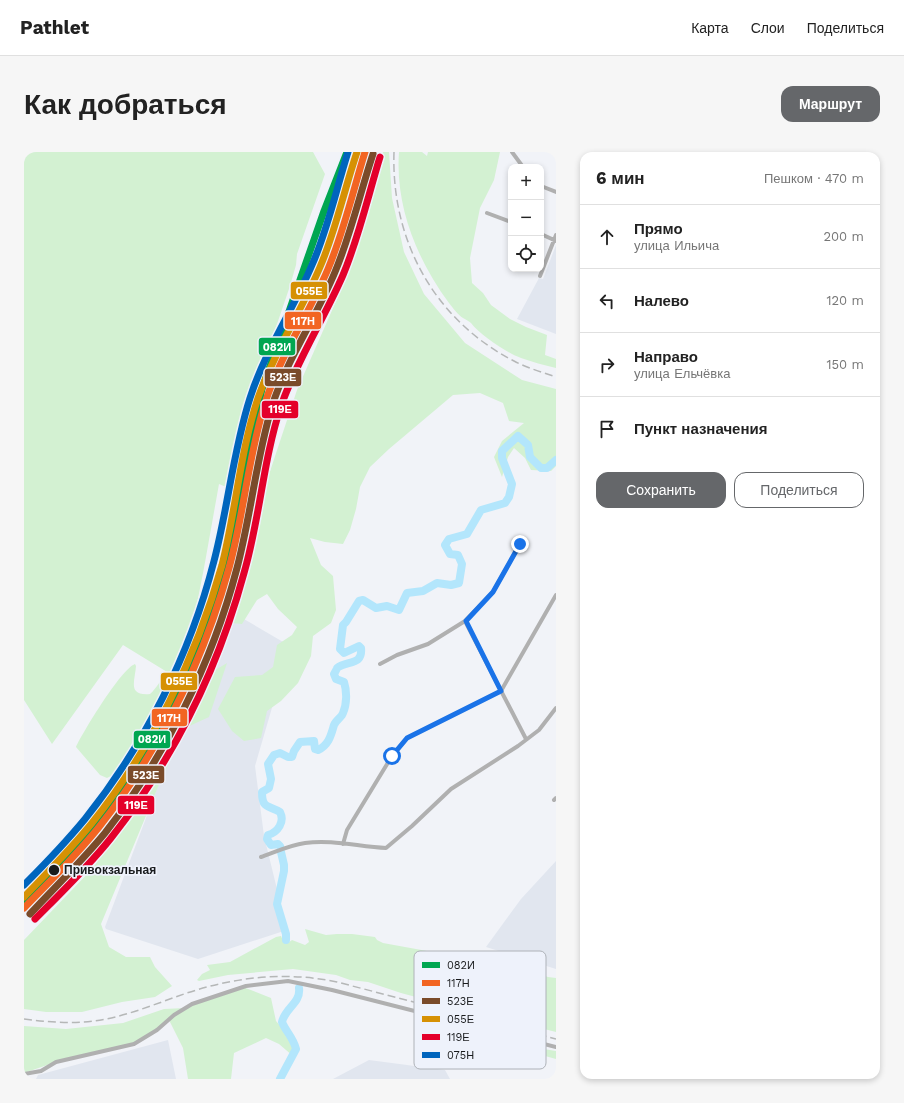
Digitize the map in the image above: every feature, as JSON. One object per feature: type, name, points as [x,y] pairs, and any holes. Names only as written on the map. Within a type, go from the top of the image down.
[{"type":"street","points":[[512,152],[521,164]]},
{"type":"street","points":[[544,187],[556,192]]},
{"type":"street","points":[[487,212],[508,221]]},
{"type":"street","points":[[540,276],[555,239],[544,235]]},
{"type":"street","points":[[380,664],[397,655],[428,644],[466,621],[493,592],[520,544]]},
{"type":"street","points":[[343,844],[347,830],[392,756],[407,738],[501,691],[556,595]]},
{"type":"street","points":[[466,621],[526,739]]},
{"type":"street","points":[[261,857],[306,843],[343,844],[386,848],[451,789],[518,746],[539,730],[556,708]]},
{"type":"street","points":[[24,1074],[41,1071],[56,1062],[134,1044],[157,1030],[174,1015],[192,1004],[246,986],[288,982],[332,990],[414,1011]]},
{"type":"street","points":[[546,1044],[556,1047]]},
{"type":"shaded area","points":[[556,245],[556,334],[517,319],[539,278],[543,279]]},
{"type":"shaded area","points":[[237,615],[290,646],[255,766],[264,836],[287,930],[198,959],[106,929],[105,927],[158,786]]},
{"type":"shaded area","points":[[556,861],[556,969],[546,966],[546,951],[499,951],[486,947],[521,899]]},
{"type":"shaded area","points":[[168,1040],[176,1079],[36,1079],[38,1075]]},
{"type":"shaded area","points":[[369,1060],[414,1066],[414,1069],[445,1070],[450,1079],[333,1079]]},
{"type":"green space","points":[[24,152],[313,152],[325,174],[297,254],[296,265],[290,286],[248,413],[231,489],[219,484],[191,634],[172,675],[123,645],[52,744],[24,700]]},
{"type":"green space","points":[[383,152],[389,152],[392,198],[404,252],[424,294],[465,343],[522,380],[556,389],[556,466],[551,471],[531,470],[525,458],[514,448],[508,457],[502,477],[494,457],[502,441],[524,423],[509,421],[503,403],[480,393],[453,395],[389,449],[370,467],[360,487],[350,530],[343,544],[325,542],[310,538],[321,565],[333,576],[336,610],[331,623],[313,636],[311,656],[298,683],[281,701],[267,711],[261,738],[244,741],[232,731],[218,709],[235,677],[262,675],[273,667],[277,645],[292,635],[297,627],[278,609],[267,594],[257,600],[242,624],[220,622],[297,390],[344,283],[368,213]]},
{"type":"green space","points":[[399,152],[422,152],[427,156],[428,152],[500,152],[494,180],[480,208],[470,258],[472,283],[483,293],[491,305],[510,319],[547,335],[545,355],[556,359],[556,368],[515,356],[501,348],[475,328],[470,322],[461,317],[449,303],[427,269],[410,232],[401,192]]},
{"type":"green space","points":[[207,657],[217,669],[227,663],[209,717],[185,728],[158,787],[101,924],[109,947],[126,957],[150,957],[155,967],[172,986],[155,997],[122,1002],[82,1012],[46,1012],[24,1009],[24,940],[92,869],[123,825],[152,777],[196,685]]},
{"type":"green space","points":[[135,664],[134,686],[138,693],[150,694],[168,675],[175,679],[129,761],[119,772],[107,778],[100,775],[76,747],[94,715],[112,689],[129,668]]},
{"type":"green space","points":[[305,929],[326,935],[352,934],[375,937],[383,943],[427,951],[414,951],[414,996],[368,982],[350,980],[336,975],[293,969],[228,975],[199,981],[197,980],[202,974],[210,970],[207,965],[230,962],[276,937],[281,936],[284,943],[288,943],[292,940],[305,945],[309,942]]},
{"type":"green space","points":[[546,976],[556,978],[556,1032],[546,1029]]},
{"type":"green space","points":[[243,987],[271,998],[276,1021],[295,1043],[293,1056],[279,1044],[266,1038],[234,1053],[231,1079],[188,1079],[183,1048],[169,1020],[134,1044],[56,1062],[24,1073],[24,1026],[66,1029],[123,1023],[164,1009],[185,1008]]},
{"type":"green space","points":[[546,1049],[556,1051],[556,1059],[546,1056]]},
{"type":"waterway","points":[[280,846],[278,844],[271,845],[267,839],[268,835],[272,834],[278,829],[282,819],[280,812],[264,804],[263,801],[262,792],[269,788],[271,779],[268,764],[274,755],[280,753],[288,757],[292,757],[300,742],[314,741],[315,749],[318,750],[322,748],[329,739],[335,723],[342,714],[346,702],[344,682],[336,679],[334,674],[337,668],[354,662],[360,658],[361,654],[361,648],[359,646],[344,653],[340,649],[343,625],[359,601],[363,600],[376,608],[387,606],[399,610],[407,593],[423,591],[437,583],[451,585],[459,583],[462,564],[458,555],[450,554],[445,545],[449,539],[467,534],[481,510],[505,503],[509,497],[512,484],[502,458],[502,451],[518,436],[528,445],[530,457],[541,468],[547,468],[556,460]]},
{"type":"waterway","points":[[281,852],[284,871],[277,904],[286,934],[286,940]]},
{"type":"waterway","points":[[280,1079],[296,1049],[282,1022],[286,1013],[298,998],[299,988]]},
{"type":"railway","points":[[394,152],[395,185],[400,216],[410,246],[423,274],[440,300],[461,323],[486,344],[514,361],[529,368],[556,377]]},
{"type":"railway","points":[[24,1019],[59,1022],[94,1021],[106,1019],[222,983],[279,976],[337,982],[414,1002]]},
{"type":"railway","points":[[546,1036],[556,1039]]},
{"type":"transit line","name":"082И","points":[[24,901],[78,845],[115,800],[157,732],[189,671],[205,632],[226,568],[238,515],[250,444],[262,389],[324,211],[347,152]]},
{"type":"transit line","name":"075Н","points":[[24,885],[48,861],[85,819],[107,790],[146,729],[178,664],[204,596],[214,561],[239,438],[250,398],[263,364],[318,251],[348,152]]},
{"type":"transit line","name":"055Е","points":[[24,897],[76,842],[114,794],[153,733],[185,668],[199,634],[222,565],[242,460],[258,398],[264,381],[313,284],[326,253],[357,152]]},
{"type":"transit line","name":"117Н","points":[[24,908],[81,848],[121,798],[160,736],[192,671],[206,637],[229,568],[239,527],[254,444],[265,403],[278,369],[334,255],[344,226],[365,152]]},
{"type":"transit line","name":"523Е","points":[[30,914],[78,864],[105,833],[127,803],[167,740],[200,673],[227,604],[237,568],[266,426],[272,406],[278,389],[341,258],[373,154]]},
{"type":"transit line","name":"119Е","points":[[35,919],[93,859],[111,838],[133,808],[173,745],[207,678],[221,644],[244,573],[254,531],[270,447],[281,406],[287,389],[328,308],[349,261],[380,157]]},
{"type":"place","name":"Привокзальная","points":[[54,870]]},
{"type":"route","points":[[392,756],[407,738],[501,691],[466,621],[493,592],[520,544]]}]
